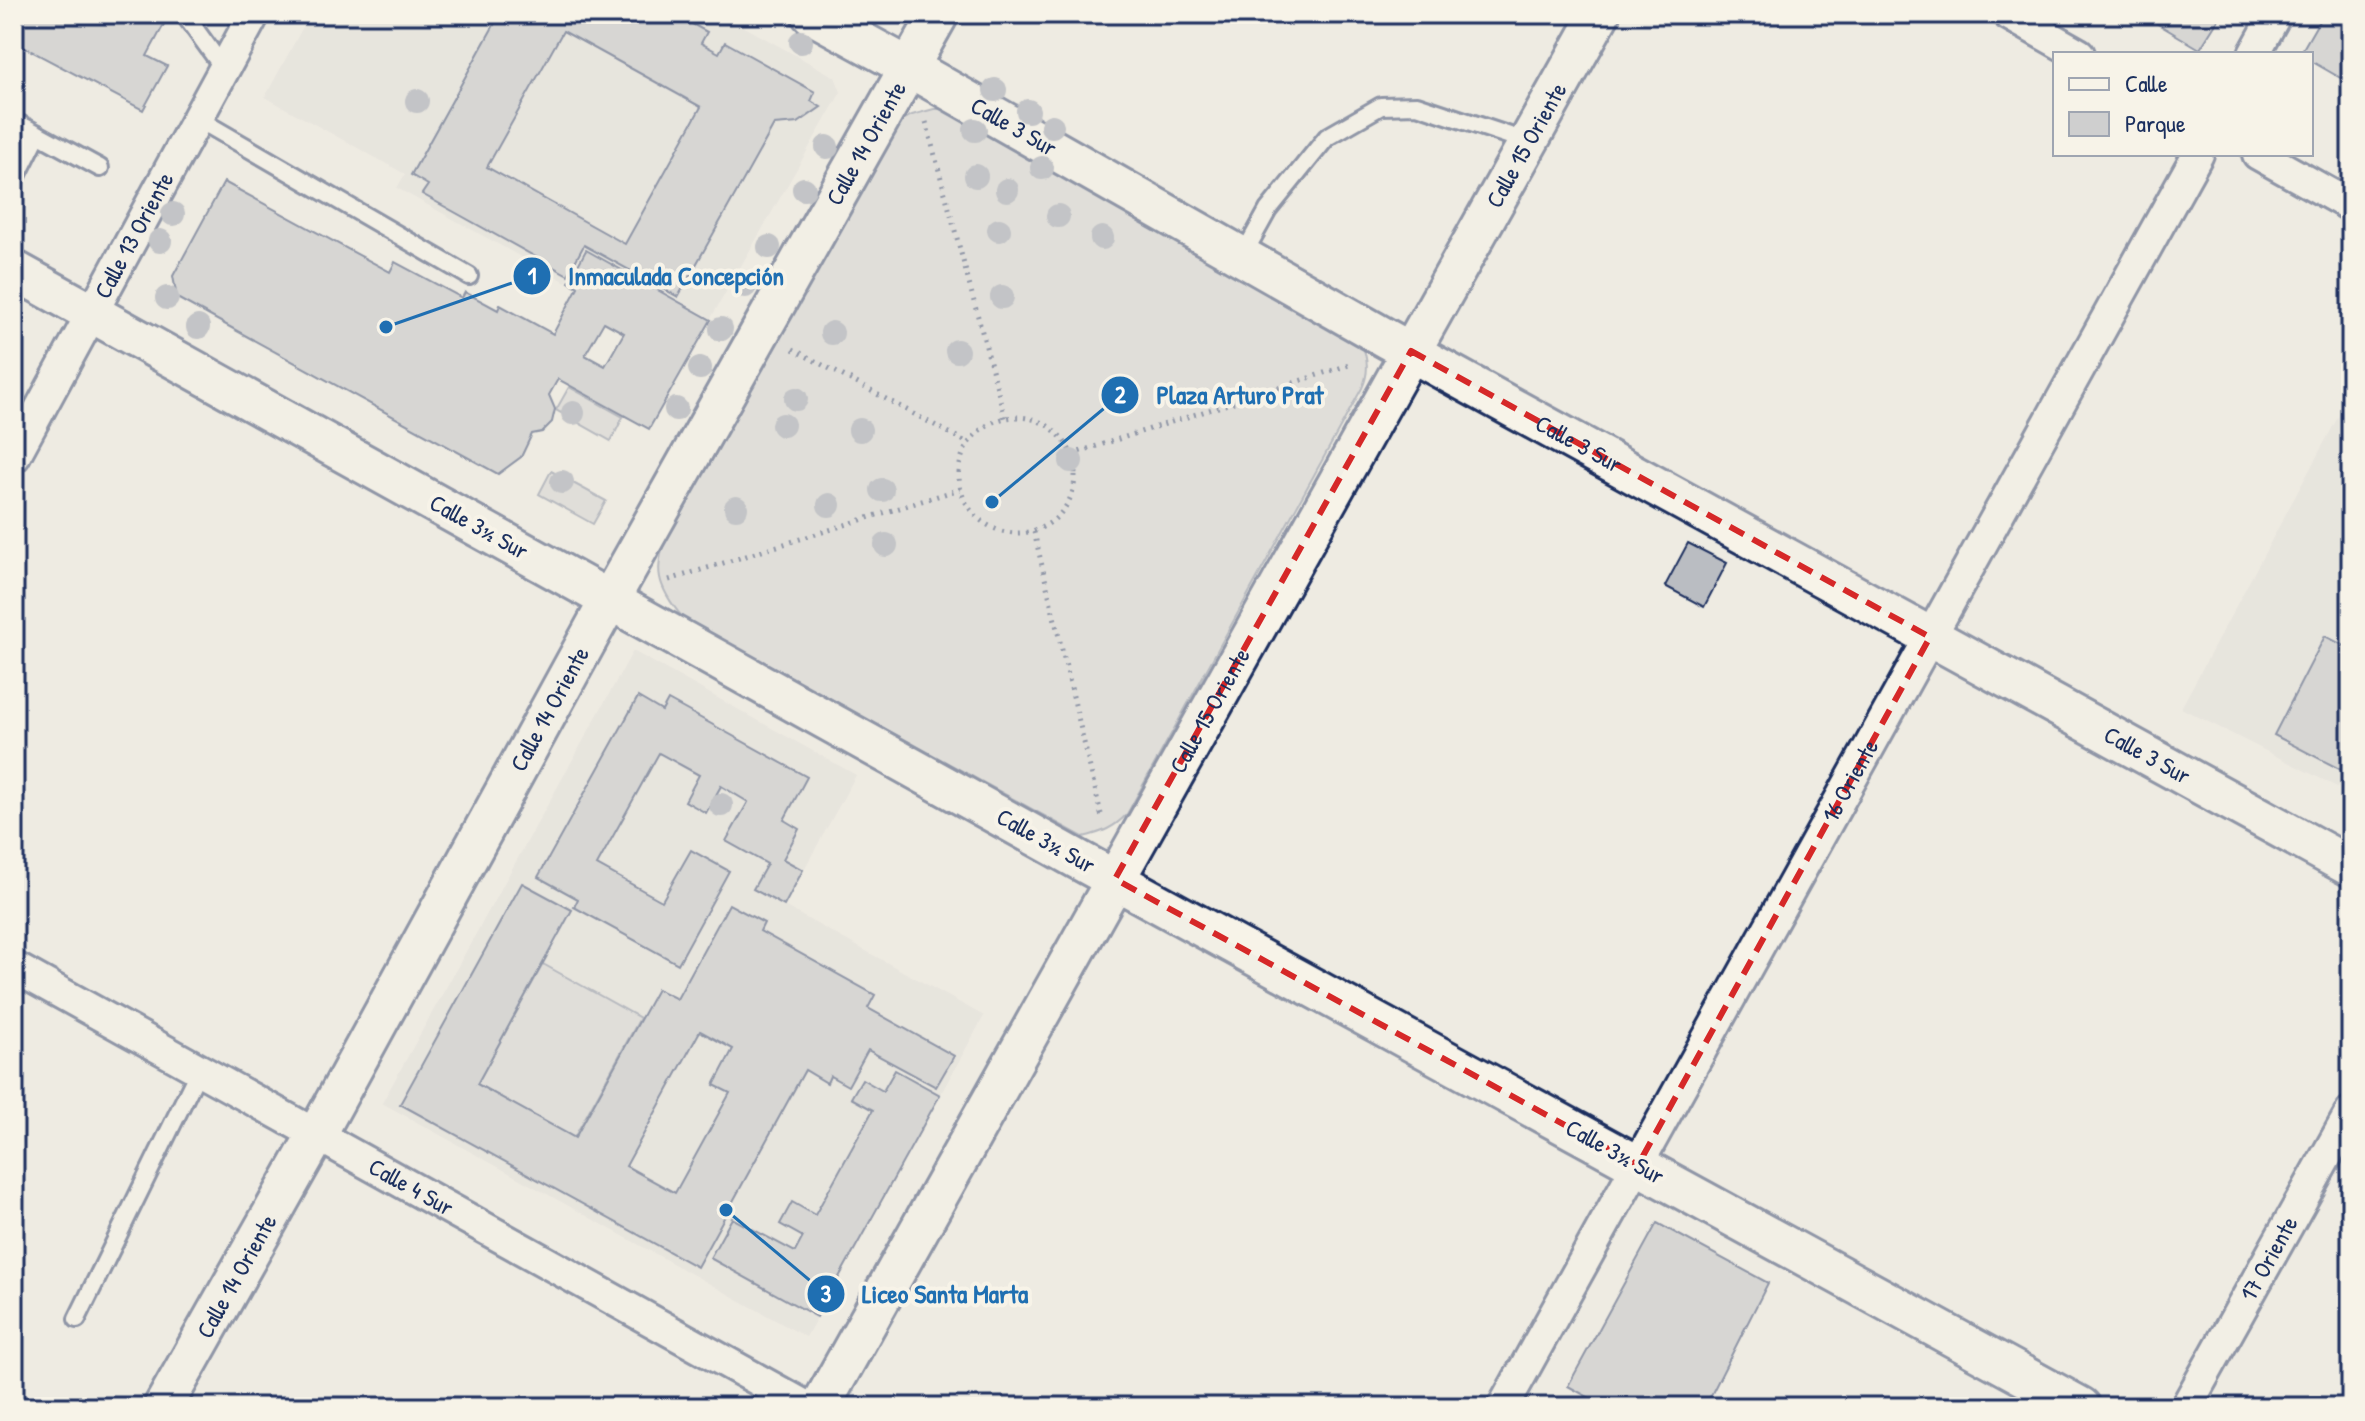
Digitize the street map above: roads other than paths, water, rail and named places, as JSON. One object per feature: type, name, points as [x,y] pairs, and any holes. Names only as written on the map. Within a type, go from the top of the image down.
[{"type":"street","name":"Calle 13 Oriente","points":[[14,457],[254,14]]},
{"type":"street","name":"Calle 3 Sur","points":[[811,14],[1368,328],[2351,867]]},
{"type":"street","name":"Calle 14 Oriente","points":[[163,1407],[317,1134],[610,599],[939,14]]},
{"type":"street","name":"Calle 15 Oriente","points":[[820,1407],[1600,14]]},
{"type":"street","points":[[2008,14],[2075,52]]},
{"type":"street","points":[[2255,52],[2276,14]]},
{"type":"street","name":"16 Oriente","points":[[1503,1407],[2197,156]]},
{"type":"street","points":[[2262,156],[2351,206]]},
{"type":"street","name":"Calle 3½ Sur","points":[[14,270],[1115,879],[2081,1407]]},
{"type":"street","name":"Calle 4 Sur","points":[[14,967],[807,1407]]},
{"type":"street","name":"17 Oriente","points":[[2186,1407],[2351,1112]]},
{"type":"lane","points":[[184,14],[224,69]]},
{"type":"lane","points":[[1242,257],[1268,210],[1327,137],[1381,106],[1417,105],[1528,142]]},
{"type":"lane","points":[[198,119],[469,276]]},
{"type":"lane","points":[[14,121],[100,168]]},
{"type":"lane","points":[[14,182],[38,134]]},
{"type":"lane","points":[[77,1319],[199,1070]]},
{"type":"place","name":"Inmaculada Concepción","points":[[386,327]]},
{"type":"place","name":"Plaza Arturo Prat","points":[[992,502]]},
{"type":"place","name":"Liceo Santa Marta","points":[[726,1210]]}]
